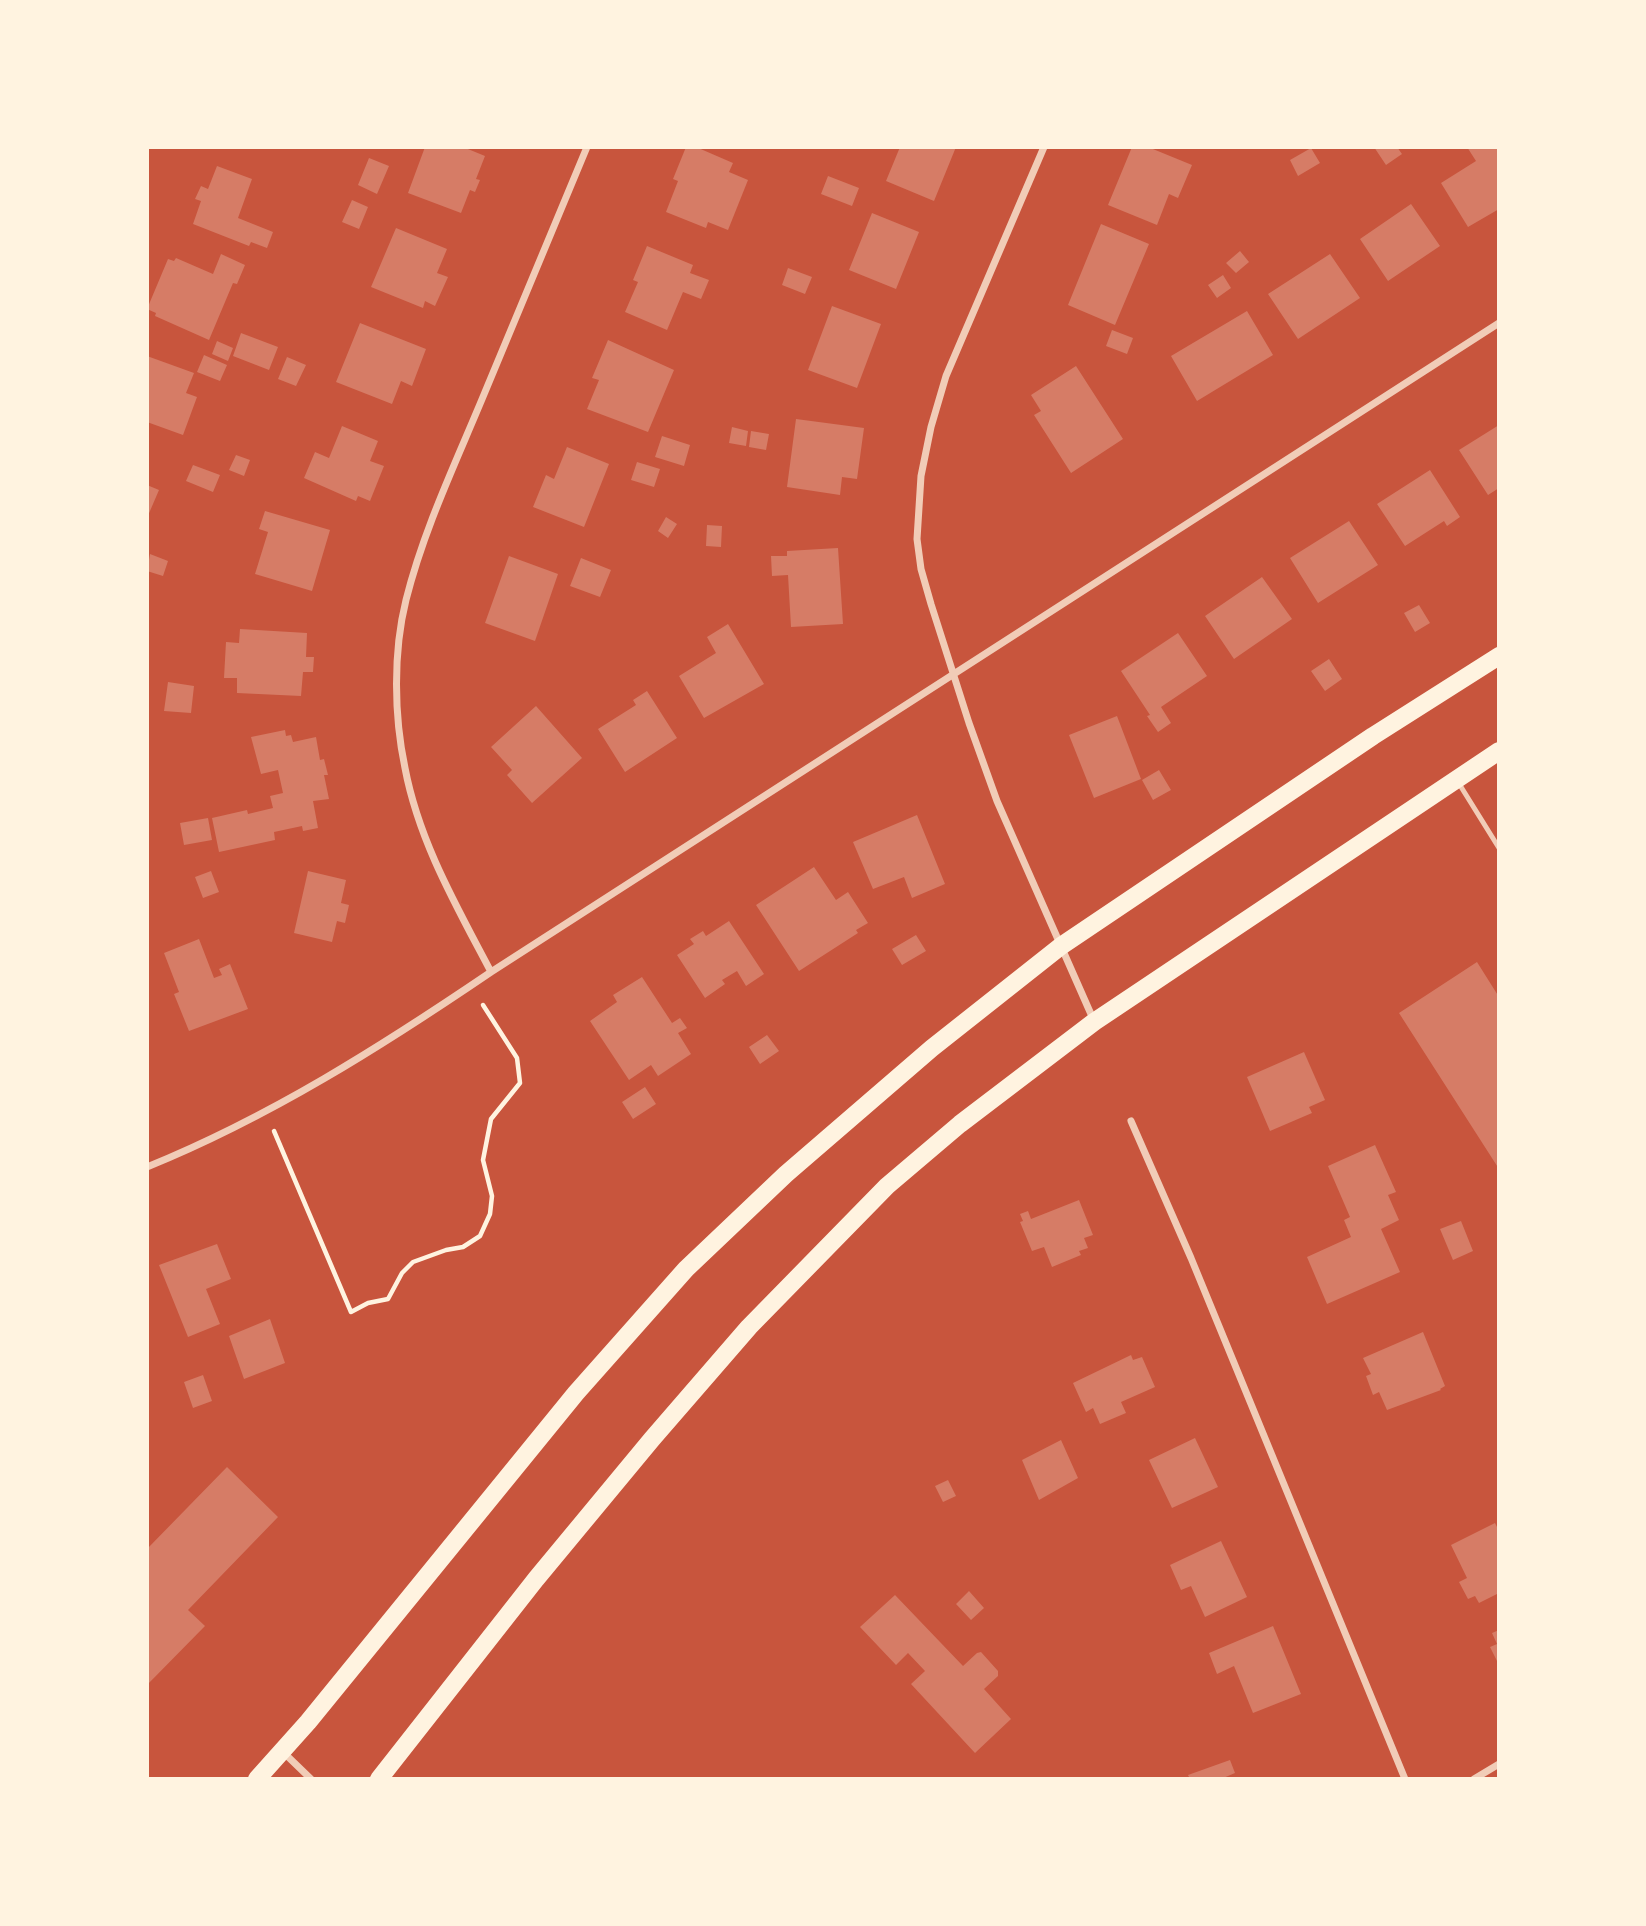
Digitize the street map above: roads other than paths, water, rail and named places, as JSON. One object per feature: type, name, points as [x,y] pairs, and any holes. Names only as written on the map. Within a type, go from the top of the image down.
[{"type":"main road","points":[[257,1779],[576,1393],[686,1269],[786,1174],[932,1048],[1061,946],[1362,744],[1499,656]]},
{"type":"main road","points":[[379,1779],[600,1500],[766,1309],[887,1186],[960,1124],[1094,1022],[1499,751]]},
{"type":"street","points":[[491,972],[436,865],[418,818],[404,767],[397,660],[405,601],[426,533],[587,147]]},
{"type":"street","points":[[1044,147],[946,376],[931,427],[921,476],[917,539],[921,569],[997,801],[1094,1022]]},
{"type":"street","points":[[147,1167],[265,1111],[408,1029],[491,972],[1499,323]]},
{"type":"street","points":[[1131,1121],[1191,1258],[1405,1779]]},
{"type":"street","points":[[282,1751],[311,1779]]},
{"type":"street","points":[[1474,1779],[1499,1764]]},
{"type":"lane","points":[[1456,780],[1499,848]]}]
